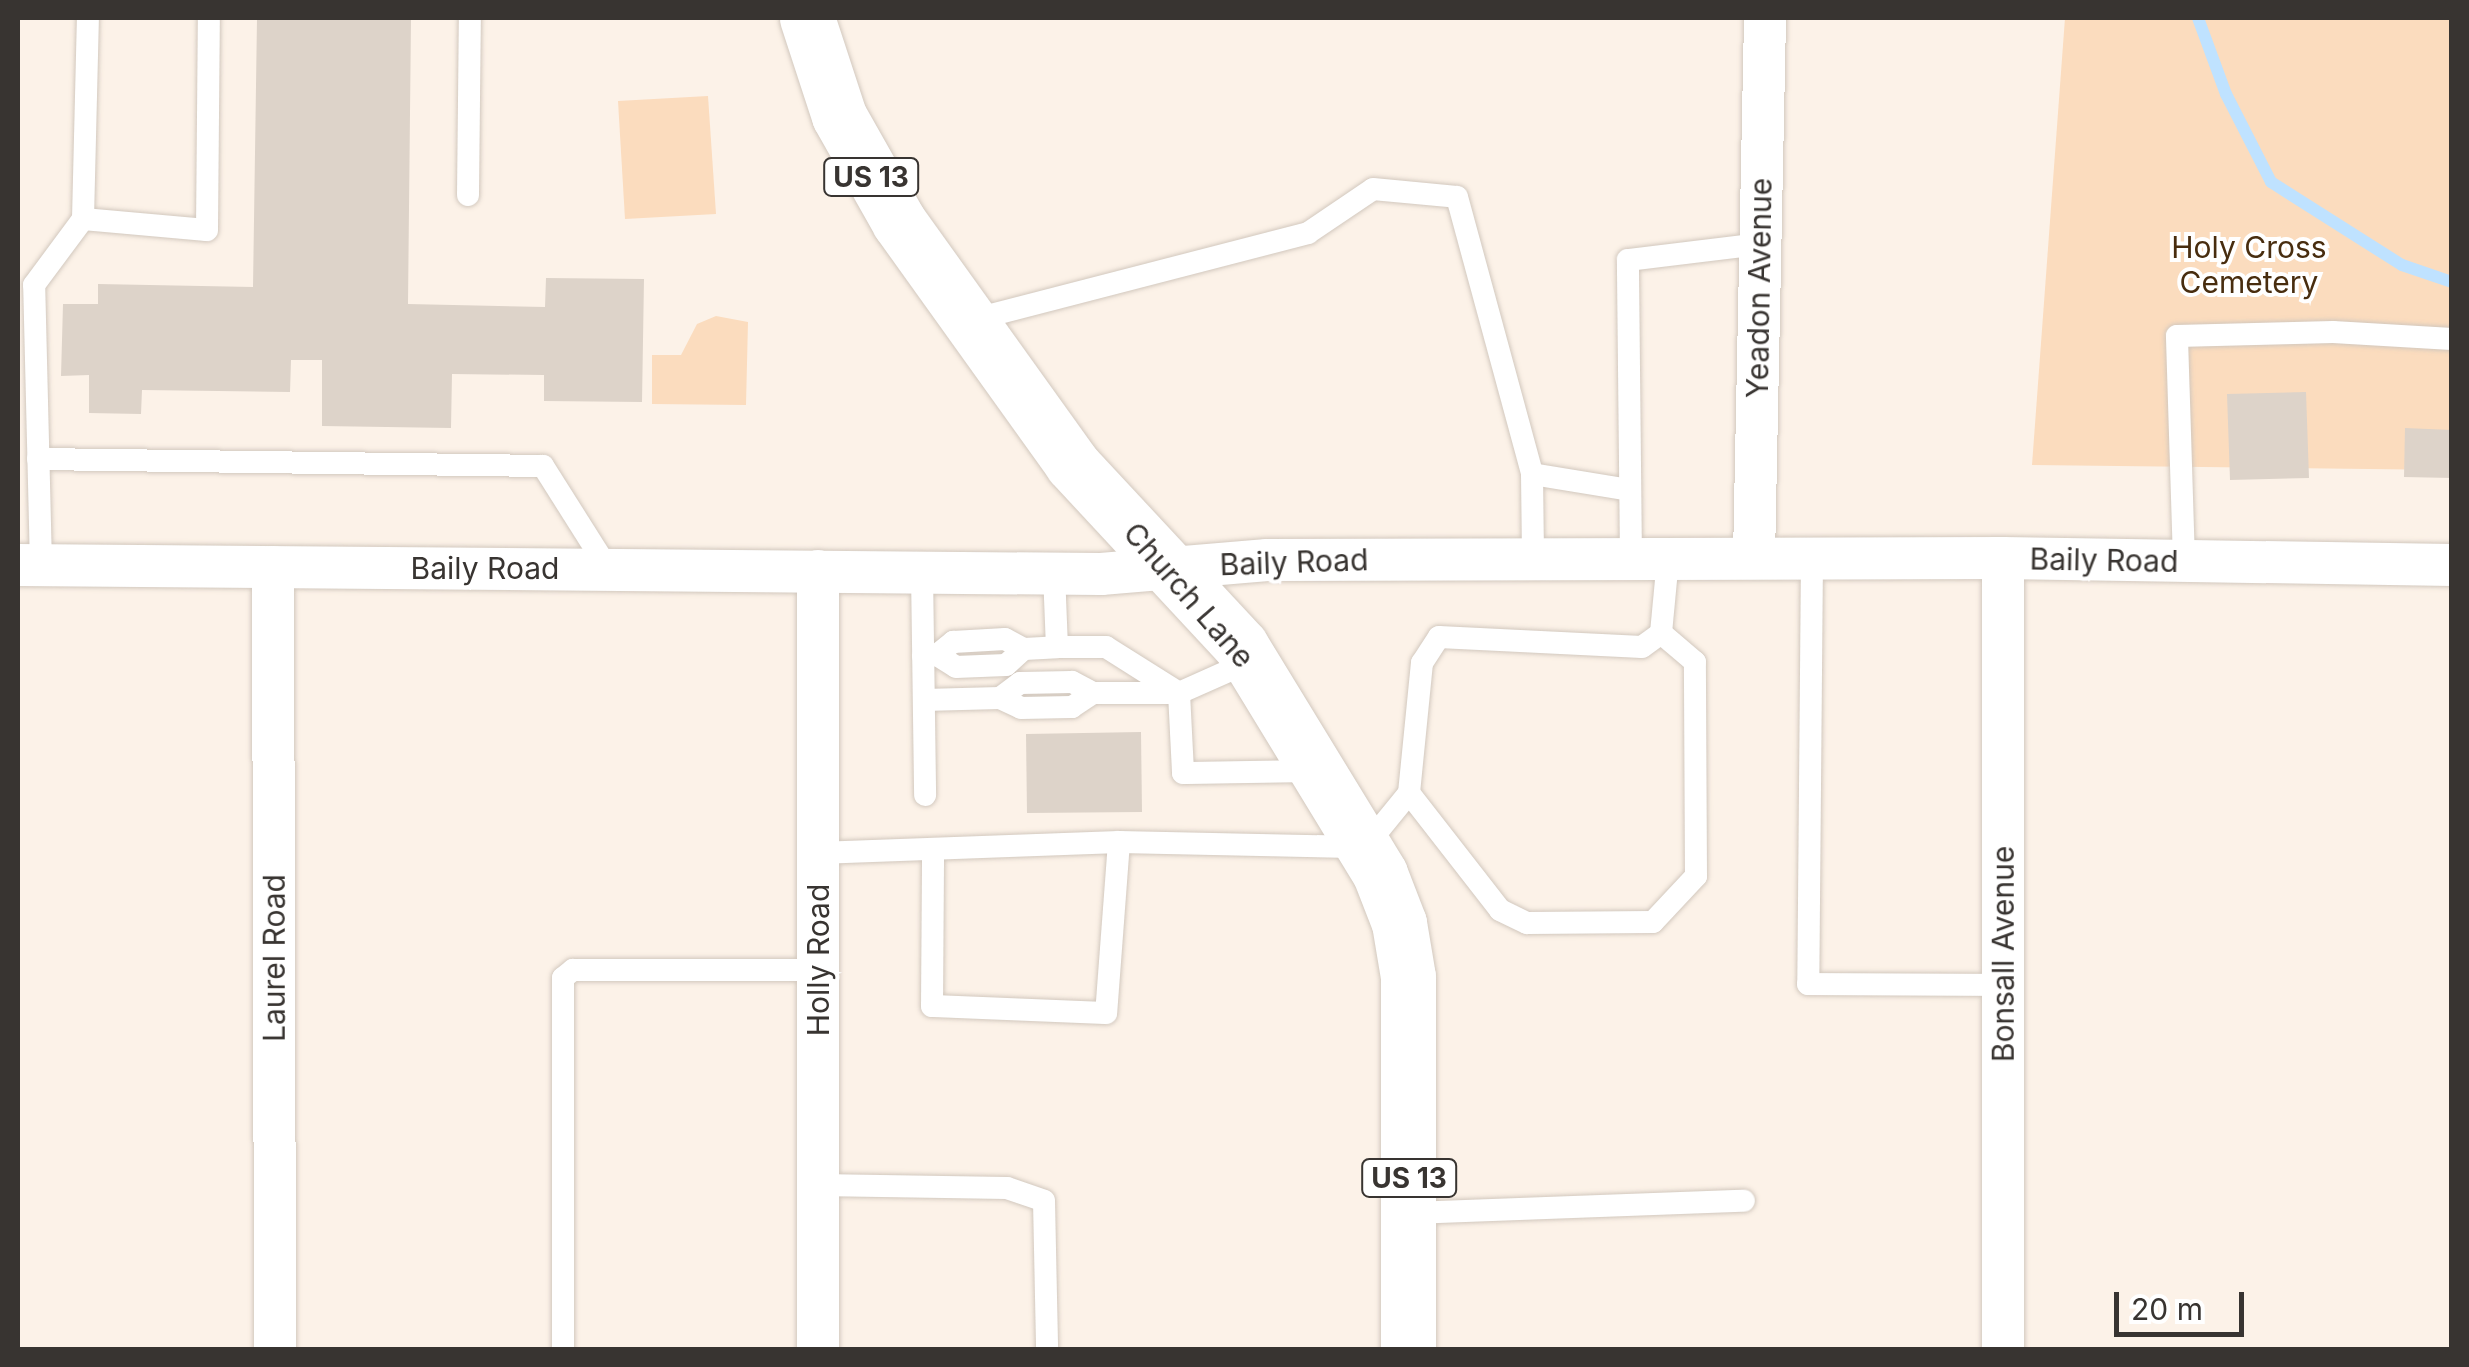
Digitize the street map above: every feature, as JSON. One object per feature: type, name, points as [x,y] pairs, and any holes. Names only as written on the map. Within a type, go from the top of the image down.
[{"type":"main road","name":"Church Lane","points":[[807,18],[824,78],[857,151],[968,321],[1072,464],[1251,661],[1366,847],[1391,899],[1408,978],[1408,1350]]},
{"type":"street","name":"Yeadon Avenue","points":[[1754,558],[1765,18]]},
{"type":"street","name":"Baily Road","points":[[29,565],[1054,573],[1266,560],[2003,558],[2452,565]]},
{"type":"street","name":"Bonsall Avenue","points":[[2002,1350],[2003,558]]},
{"type":"street","name":"Laurel Road","points":[[273,567],[275,1350]]},
{"type":"street","name":"Holly Road","points":[[818,571],[818,1350]]},
{"type":"lane","points":[[29,565],[38,459],[34,285],[83,219],[88,18]]},
{"type":"lane","points":[[83,219],[207,230],[209,18]]},
{"type":"lane","points":[[468,195],[470,18]]},
{"type":"lane","points":[[968,321],[1308,233],[1373,188],[1457,196],[1532,474],[1533,560]]},
{"type":"lane","points":[[1409,792],[1500,910],[1527,923],[1653,922],[1696,876],[1695,662],[1661,633],[1650,559],[1630,490],[1628,260],[1760,244]]},
{"type":"lane","points":[[2184,561],[2177,336],[2332,332],[2452,339]]},
{"type":"lane","points":[[38,459],[543,466],[608,569]]},
{"type":"lane","points":[[1532,474],[1630,490]]},
{"type":"lane","points":[[1812,558],[1808,984],[2003,986]]},
{"type":"lane","points":[[922,572],[930,655],[924,700],[925,794]]},
{"type":"lane","points":[[1054,573],[1057,647]]},
{"type":"lane","points":[[818,853],[1119,842],[1366,847],[1409,792],[1422,663],[1439,637],[1642,647],[1661,633]]},
{"type":"lane","points":[[930,655],[956,667],[1006,665],[1024,650],[1106,648],[1179,693]]},
{"type":"lane","points":[[924,700],[1000,698],[1021,708],[1072,706],[1093,693],[1179,693],[1251,661]]},
{"type":"lane","points":[[1179,693],[1183,773],[1318,771]]},
{"type":"lane","points":[[934,849],[932,1006],[1106,1012],[1119,842]]},
{"type":"lane","points":[[562,1350],[563,978],[573,970],[818,970]]},
{"type":"lane","points":[[818,1185],[1007,1188],[1044,1201],[1047,1350]]},
{"type":"lane","points":[[1408,1213],[1744,1201]]},
{"type":"green space","name":"Holy Cross Cemetery","points":[[2065,18],[2451,18],[2451,470],[2032,465]]},
{"type":"green space","points":[[708,96],[716,214],[625,219],[618,101]]},
{"type":"green space","points":[[716,316],[748,322],[746,405],[652,404],[652,355],[681,355],[697,324]]},
{"type":"building","points":[[257,18],[411,18],[408,304],[545,307],[546,278],[644,279],[642,402],[544,401],[544,375],[452,374],[451,428],[322,426],[322,360],[291,360],[290,392],[142,390],[141,414],[89,413],[89,375],[61,376],[63,304],[98,304],[98,284],[253,287]]},
{"type":"building","points":[[2306,392],[2309,478],[2230,480],[2227,394]]},
{"type":"building","points":[[2405,428],[2452,430],[2452,478],[2404,477]]},
{"type":"building","points":[[1141,732],[1142,812],[1027,813],[1026,734]]},
{"type":"waterway","points":[[2198,18],[2226,94],[2271,182],[2402,265],[2452,282]]}]
